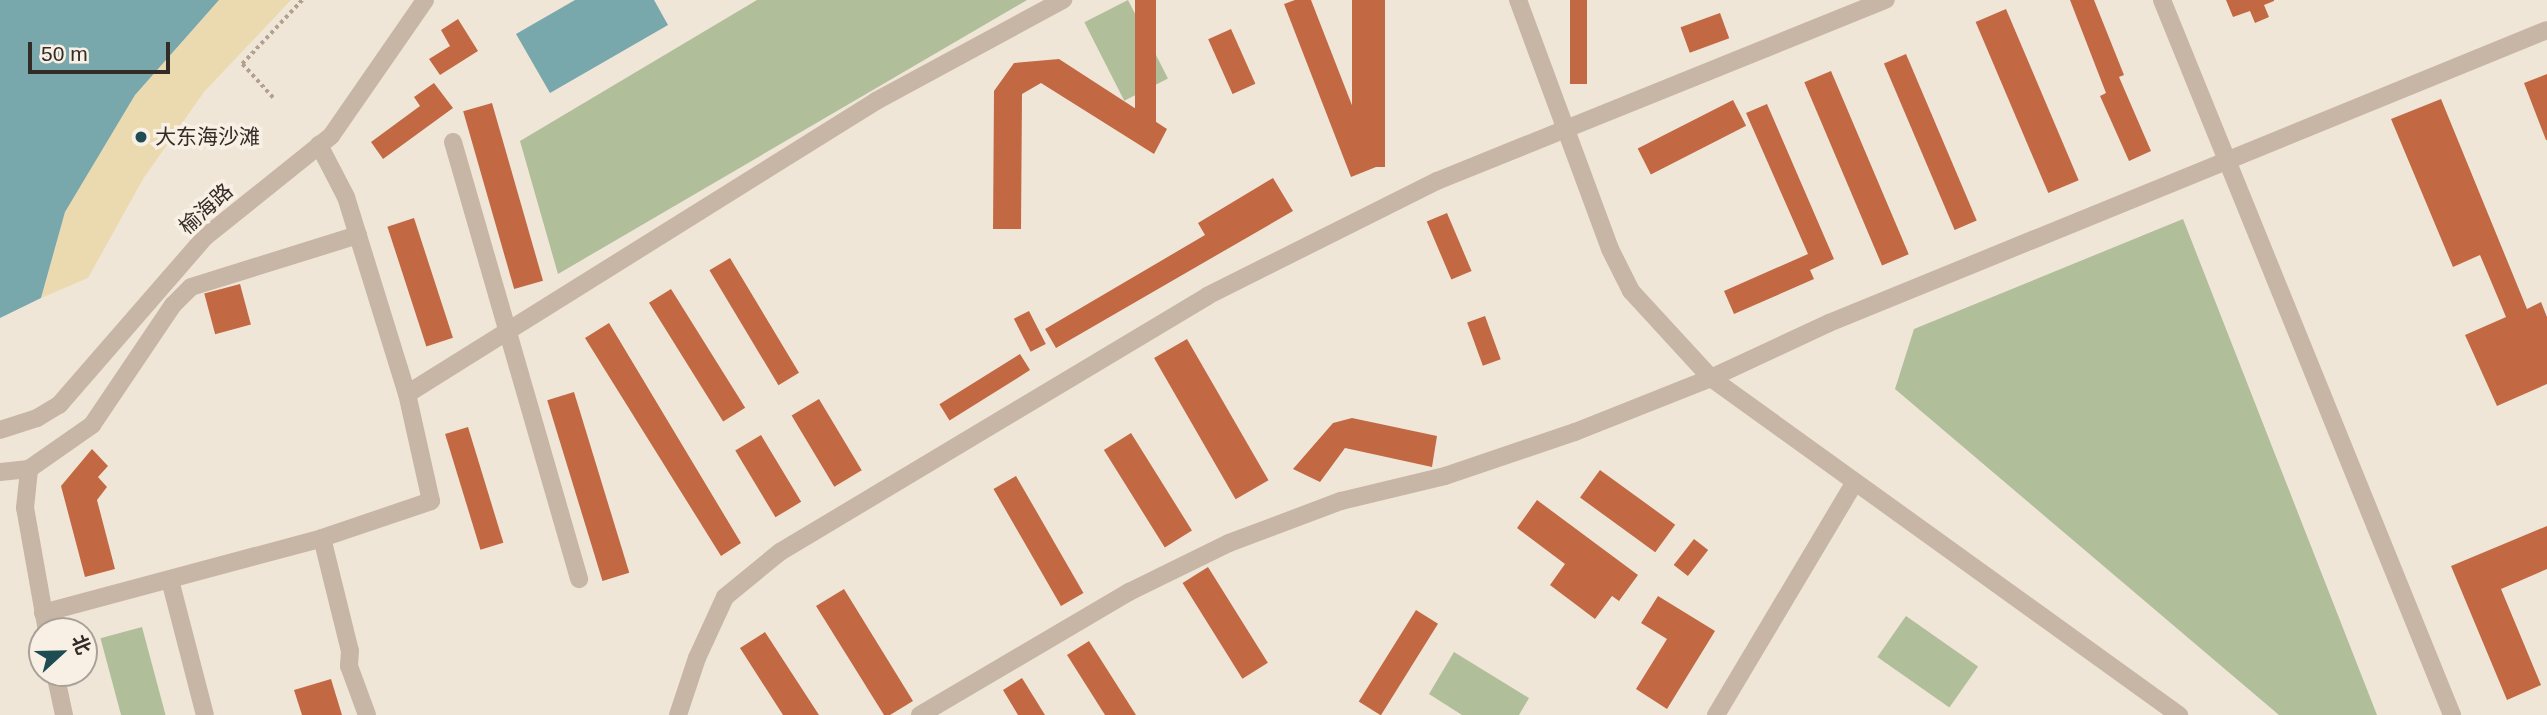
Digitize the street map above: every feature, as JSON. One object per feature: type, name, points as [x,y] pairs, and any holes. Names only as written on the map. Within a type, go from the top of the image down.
[{"type":"street","name":"榆海路","points":[[0,430],[37,418],[59,405],[205,237],[331,136],[425,0]]},
{"type":"street","points":[[407,394],[511,333],[876,101],[1063,0]]},
{"type":"street","points":[[1518,0],[1567,127],[1610,250],[1632,290],[1711,378],[2179,715]]},
{"type":"street","points":[[678,715],[696,658],[725,597],[780,552],[1207,296],[1437,181],[1886,0]]},
{"type":"street","points":[[2162,0],[2452,715]]},
{"type":"street","points":[[920,715],[1129,592],[1229,543],[1341,501],[1445,476],[1576,432],[1711,378],[1854,313],[2229,163],[2547,30]]},
{"type":"street","points":[[453,142],[511,333],[579,579]]},
{"type":"street","points":[[43,613],[323,538],[431,501],[407,394],[358,235],[346,197],[319,145]]},
{"type":"street","points":[[0,472],[29,469],[93,425],[173,305],[191,287],[358,235]]},
{"type":"street","points":[[29,469],[25,508],[44,617]]},
{"type":"street","points":[[1716,715],[1855,482]]},
{"type":"street","points":[[323,538],[350,651],[349,666],[367,715]]},
{"type":"street","points":[[170,580],[205,715]]},
{"type":"street","points":[[58,687],[64,715]]},
{"type":"path","points":[[273,98],[242,64],[302,0]]},
{"type":"green space","points":[[757,0],[1027,0],[558,274],[520,141]]},
{"type":"green space","points":[[1128,0],[1168,78],[1124,101],[1084,22]]},
{"type":"green space","points":[[2183,219],[2377,715],[2279,715],[1895,389],[1914,329]]},
{"type":"green space","points":[[1906,616],[1978,666],[1949,707],[1877,657]]},
{"type":"green space","points":[[142,627],[166,715],[121,715],[100,638]]},
{"type":"green space","points":[[1454,652],[1529,698],[1519,715],[1462,715],[1429,694]]},
{"type":"sand","name":"大东海沙滩","points":[[219,0],[291,0],[204,92],[143,179],[88,278],[41,298],[65,212],[135,95]]},
{"type":"water","points":[[0,0],[219,0],[135,95],[65,212],[41,298],[0,318]]},
{"type":"water","points":[[575,0],[654,0],[668,25],[550,93],[516,34]]},
{"type":"building","points":[[1135,0],[1156,0],[1156,125],[1135,125]]},
{"type":"building","points":[[1295,0],[1311,0],[1376,167],[1351,177],[1284,4]]},
{"type":"building","points":[[1352,0],[1385,0],[1385,167],[1352,167]]},
{"type":"building","points":[[1570,0],[1587,0],[1587,84],[1570,84]]},
{"type":"building","points":[[2070,0],[2094,0],[2124,75],[2119,77],[2151,151],[2129,161],[2100,96],[2106,93]]},
{"type":"building","points":[[2226,0],[2274,1],[2264,5],[2269,17],[2255,23],[2250,11],[2233,17]]},
{"type":"building","points":[[2006,9],[2079,180],[2048,193],[1976,22]]},
{"type":"building","points":[[1720,13],[1729,38],[1690,53],[1681,27]]},
{"type":"building","points":[[458,19],[478,51],[440,75],[429,59],[450,46],[441,30]]},
{"type":"building","points":[[1231,29],[1255,84],[1233,94],[1208,39]]},
{"type":"building","points":[[1906,54],[1977,221],[1955,230],[1884,63]]},
{"type":"building","points":[[1059,59],[1167,129],[1154,154],[1041,83],[1022,94],[1021,229],[993,229],[994,91],[1014,63]]},
{"type":"building","points":[[1831,71],[1909,254],[1882,266],[1804,82]]},
{"type":"building","points":[[2547,74],[2547,140],[2546,140],[2524,83]]},
{"type":"building","points":[[434,83],[453,108],[383,159],[371,142],[420,106],[414,97]]},
{"type":"building","points":[[2441,99],[2527,309],[2541,302],[2547,317],[2547,384],[2497,406],[2465,335],[2506,317],[2480,255],[2453,267],[2391,119]]},
{"type":"building","points":[[1733,100],[1746,126],[1651,174],[1638,149]]},
{"type":"building","points":[[492,103],[543,281],[514,289],[463,111]]},
{"type":"building","points":[[1767,104],[1834,259],[1810,270],[1814,279],[1734,314],[1724,291],[1808,254],[1746,113]]},
{"type":"building","points":[[1273,178],[1293,211],[1056,348],[1045,329],[1205,235],[1198,223]]},
{"type":"building","points":[[1447,213],[1472,271],[1451,280],[1427,222]]},
{"type":"building","points":[[414,218],[453,338],[426,346],[387,227]]},
{"type":"building","points":[[730,258],[799,373],[778,385],[709,270]]},
{"type":"building","points":[[240,284],[251,325],[215,334],[204,294]]},
{"type":"building","points":[[671,289],[745,408],[723,422],[649,303]]},
{"type":"building","points":[[1029,311],[1046,344],[1031,352],[1014,319]]},
{"type":"building","points":[[1485,316],[1501,359],[1483,366],[1467,322]]},
{"type":"building","points":[[609,323],[741,543],[721,556],[585,338]]},
{"type":"building","points":[[1187,339],[1268,480],[1236,499],[1154,358]]},
{"type":"building","points":[[1020,354],[1030,370],[950,420],[939,404]]},
{"type":"building","points":[[574,392],[629,573],[602,581],[547,400]]},
{"type":"building","points":[[819,399],[862,470],[834,487],[792,415]]},
{"type":"building","points":[[1352,418],[1437,436],[1432,467],[1345,448],[1320,482],[1293,469],[1333,423]]},
{"type":"building","points":[[468,427],[503,543],[480,550],[445,434]]},
{"type":"building","points":[[1131,433],[1192,531],[1165,547],[1104,450]]},
{"type":"building","points":[[761,435],[801,502],[775,517],[735,450]]},
{"type":"building","points":[[92,449],[108,466],[98,477],[107,487],[97,500],[115,569],[85,577],[61,486]]},
{"type":"building","points":[[1600,470],[1675,525],[1655,552],[1580,498]]},
{"type":"building","points":[[1016,476],[1084,593],[1061,606],[993,489]]},
{"type":"building","points":[[1537,500],[1638,575],[1619,601],[1612,596],[1595,619],[1550,585],[1565,564],[1517,528]]},
{"type":"building","points":[[2547,526],[2547,569],[2501,589],[2541,685],[2507,700],[2451,566]]},
{"type":"building","points":[[1694,539],[1708,550],[1688,576],[1674,565]]},
{"type":"building","points":[[1208,567],[1268,663],[1242,679],[1183,583]]},
{"type":"building","points":[[844,589],[913,701],[890,715],[884,715],[816,606]]},
{"type":"building","points":[[1658,596],[1715,631],[1667,709],[1636,689],[1667,639],[1641,623]]},
{"type":"building","points":[[1416,610],[1438,624],[1381,715],[1359,702]]},
{"type":"building","points":[[765,632],[819,715],[783,715],[740,648]]},
{"type":"building","points":[[1089,641],[1136,715],[1105,715],[1067,655]]},
{"type":"building","points":[[1022,678],[1045,715],[1018,715],[1003,690]]},
{"type":"building","points":[[331,679],[342,715],[302,715],[294,690]]},
{"type":"place","name":"大东海沙滩","points":[[141,137]]}]
